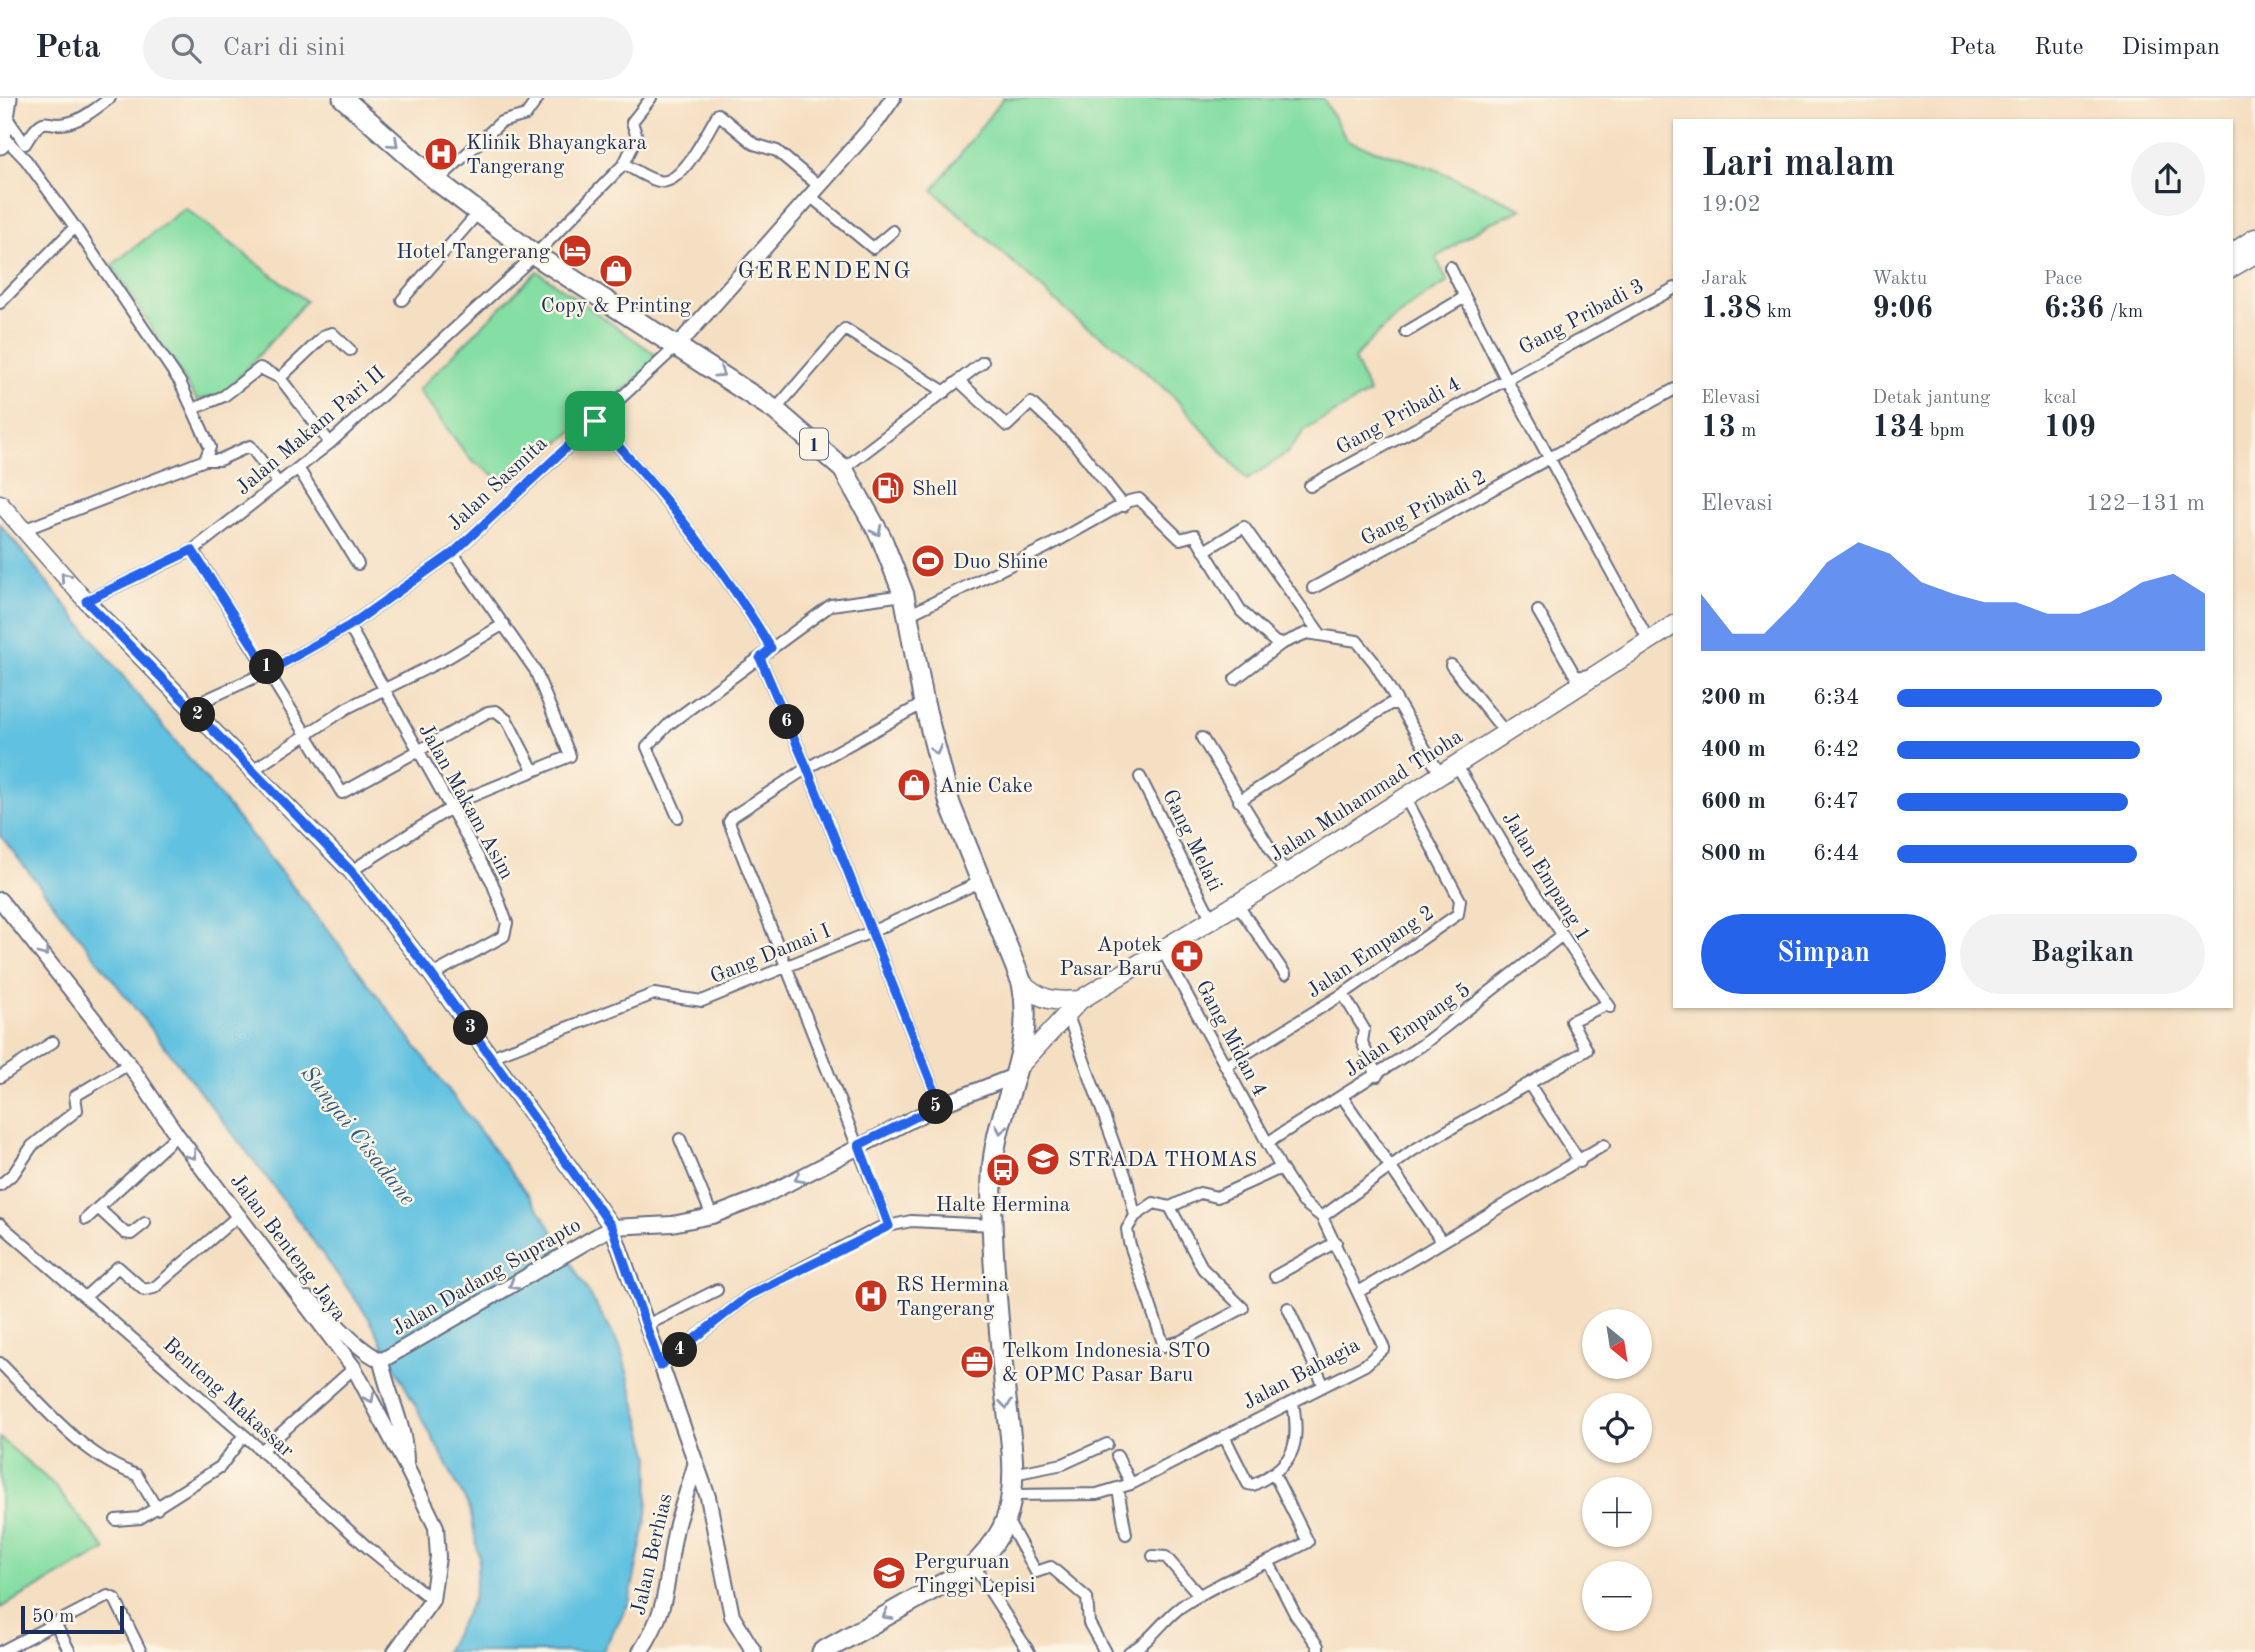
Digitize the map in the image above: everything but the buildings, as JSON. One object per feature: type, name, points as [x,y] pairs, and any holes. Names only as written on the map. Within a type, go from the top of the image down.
[{"type":"highway","name":"1","points":[[343,98],[437,181],[478,213],[536,255],[775,410],[843,469],[881,537],[906,605],[924,703],[950,804],[1022,982],[1025,997],[1019,1069],[1005,1109],[992,1172],[993,1226],[1013,1474],[1006,1518],[994,1546],[974,1566],[822,1652]]},
{"type":"highway","points":[[1,139],[6,106]]},
{"type":"main road","points":[[2233,253],[2255,238]]},
{"type":"main road","points":[[2233,267],[2255,254]]},
{"type":"main road","name":"Jalan Dadang Suprapto","points":[[0,503],[86,601],[351,871],[432,975],[612,1227]]},
{"type":"main road","name":"Jalan Muhammad Thoha","points":[[1019,1069],[1080,1000],[1286,874],[1673,625]]},
{"type":"main road","points":[[1022,982],[1037,997],[1048,1001],[1080,1000]]},
{"type":"street","points":[[6,106],[24,144],[36,125],[49,121],[67,124],[81,118],[110,98]]},
{"type":"street","points":[[437,181],[501,122],[526,115],[538,98]]},
{"type":"street","points":[[651,98],[632,122],[637,137],[624,164],[659,182],[669,181],[683,171],[718,114],[754,144],[777,151],[873,248],[893,231]]},
{"type":"street","name":"Jalan Sasmita","points":[[190,706],[269,671],[349,626],[453,553],[678,345],[815,191],[892,98]]},
{"type":"street","points":[[1,139],[26,160],[180,382],[210,447],[205,460]]},
{"type":"street","name":"Jalan Makam Pari II","points":[[86,601],[192,550],[330,443],[536,255],[624,164]]},
{"type":"street","points":[[402,300],[478,213]]},
{"type":"street","points":[[0,303],[75,227]]},
{"type":"street","points":[[1450,268],[1550,460],[1649,641]]},
{"type":"street","name":"Gang Pribadi 3","points":[[1506,377],[1673,289]]},
{"type":"street","points":[[1406,332],[1465,297]]},
{"type":"street","points":[[775,410],[845,329],[945,392]]},
{"type":"street","points":[[280,378],[325,335],[332,333],[350,350]]},
{"type":"street","points":[[843,469],[983,362]]},
{"type":"street","points":[[193,409],[224,396],[260,368],[280,378],[330,443]]},
{"type":"street","name":"Gang Pribadi 4","points":[[1310,486],[1506,377]]},
{"type":"street","points":[[959,381],[1007,426],[1031,403],[1074,443],[1124,506]]},
{"type":"street","name":"Gang Pribadi 2","points":[[1313,588],[1673,390]]},
{"type":"street","points":[[595,421],[645,473],[732,584],[771,648]]},
{"type":"street","points":[[23,530],[53,516],[205,460],[219,460],[250,446],[278,484]]},
{"type":"street","points":[[298,467],[358,564]]},
{"type":"street","points":[[678,817],[647,747],[669,724],[831,605],[906,605],[1139,499],[1180,539],[1195,535],[1241,611],[1275,642],[1281,643]]},
{"type":"street","points":[[1204,551],[1244,527],[1321,635]]},
{"type":"street","points":[[192,550],[342,793],[488,712],[496,711],[507,720],[533,770]]},
{"type":"street","points":[[351,871],[449,808],[570,756],[536,670],[453,553]]},
{"type":"street","points":[[1538,611],[1576,677],[1587,674],[1591,677]]},
{"type":"street","points":[[253,770],[305,734],[504,624]]},
{"type":"street","name":"Jalan Makam Asim","points":[[349,626],[492,882],[507,923],[504,936],[432,975]]},
{"type":"street","points":[[1235,679],[1281,643],[1307,633],[1357,641],[1374,662],[1440,774]]},
{"type":"street","points":[[760,658],[807,768],[940,1105]]},
{"type":"street","points":[[1451,665],[1505,732]]},
{"type":"street","points":[[889,1226],[729,822],[733,816],[807,768],[924,703]]},
{"type":"street","points":[[1239,801],[1390,704],[1397,704]]},
{"type":"street","points":[[1202,738],[1286,874]]},
{"type":"street","name":"Jalan Empang 1","points":[[1456,764],[1561,936],[1609,1006],[1571,1021],[1587,1050],[1529,1084]]},
{"type":"street","name":"Gang Melati","points":[[1140,777],[1212,920]]},
{"type":"street","name":"Jalan Empang 2","points":[[1226,1066],[1343,993],[1458,914],[1460,900],[1405,797]]},
{"type":"street","name":"Gang Damai I","points":[[491,1057],[654,993],[702,1001],[872,932],[980,882]]},
{"type":"street","name":"Jalan Benteng Jaya","points":[[0,900],[129,1064],[177,1135],[354,1368],[406,1466],[436,1527],[438,1557],[432,1600],[395,1652]]},
{"type":"street","points":[[1237,904],[1285,974]]},
{"type":"street","name":"Jalan Empang 5","points":[[1267,1143],[1343,1098],[1456,1021],[1561,936]]},
{"type":"street","name":"Gang Midan 4","points":[[1163,951],[1267,1143]]},
{"type":"street","points":[[1343,993],[1364,1029],[1362,1042],[1377,1076]]},
{"type":"street","points":[[1067,1013],[1127,1180],[1135,1216]]},
{"type":"street","points":[[0,1077],[53,1042]]},
{"type":"street","points":[[0,1185],[14,1172],[32,1146],[77,1110],[75,1096],[129,1064]]},
{"type":"street","name":"Jalan Dadang Suprapto","points":[[384,1359],[612,1227],[672,1224],[712,1216],[764,1196],[859,1145],[1019,1069]]},
{"type":"street","points":[[1322,1217],[1412,1151],[1529,1084],[1580,1162]]},
{"type":"street","points":[[1343,1098],[1393,1166],[1442,1242]]},
{"type":"street","points":[[86,1219],[177,1135]]},
{"type":"street","points":[[680,1139],[712,1216]]},
{"type":"street","name":"Jalan Bahagia","points":[[1011,1495],[1097,1494],[1131,1484],[1365,1365],[1384,1348],[1360,1291],[1322,1217],[1303,1202],[1267,1143]]},
{"type":"street","points":[[1360,1291],[1580,1162],[1604,1145]]},
{"type":"street","points":[[1170,1207],[1203,1269],[1243,1308],[1181,1341],[1164,1346],[1129,1242],[1127,1229],[1135,1216],[1154,1203],[1170,1207],[1200,1193],[1217,1196],[1281,1168]]},
{"type":"street","points":[[98,1209],[125,1233],[131,1234],[145,1223]]},
{"type":"street","points":[[85,1297],[118,1267],[144,1290],[154,1288],[239,1215]]},
{"type":"street","points":[[660,1366],[748,1296],[889,1226],[911,1221],[993,1226]]},
{"type":"street","name":"Benteng Makassar","points":[[0,1224],[244,1435],[367,1547],[432,1600]]},
{"type":"street","points":[[612,1227],[708,1497],[733,1616],[754,1652]]},
{"type":"street","points":[[1275,1276],[1336,1242]]},
{"type":"street","name":"Jalan Dadang Suprapto","points":[[295,1289],[325,1311],[358,1349],[384,1359]]},
{"type":"street","points":[[645,1326],[717,1290]]},
{"type":"street","points":[[1288,1308],[1324,1386]]},
{"type":"street","name":"Jalan Dadang Suprapto","points":[[384,1359],[386,1389],[406,1439],[406,1466]]},
{"type":"street","points":[[0,1363],[88,1447],[115,1468],[137,1475],[157,1508]]},
{"type":"street","points":[[261,1451],[354,1368]]},
{"type":"street","points":[[1224,1436],[1250,1485],[1274,1474],[1289,1455],[1298,1435],[1293,1402]]},
{"type":"street","points":[[116,1520],[140,1518],[220,1467],[244,1435]]},
{"type":"street","points":[[1013,1474],[1063,1464],[1107,1444]]},
{"type":"street","points":[[1117,1457],[1131,1484]]},
{"type":"street","name":"Jalan Berhias","points":[[640,1652],[655,1629],[666,1598],[677,1526],[696,1462]]},
{"type":"street","points":[[1129,1652],[1145,1645],[1178,1609],[1199,1595],[1308,1542],[1274,1474]]},
{"type":"street","points":[[1118,1489],[1126,1534]]},
{"type":"street","points":[[1006,1518],[1036,1572],[1051,1567],[1087,1598],[1089,1623],[1105,1652]]},
{"type":"street","points":[[1153,1556],[1166,1557],[1199,1595]]},
{"type":"street","points":[[1269,1563],[1295,1614],[1318,1646],[1318,1652]]},
{"type":"street","points":[[974,1566],[1029,1652]]},
{"type":"street","points":[[0,1652],[108,1596],[113,1597],[141,1652]]},
{"type":"street","points":[[55,1623],[70,1652]]},
{"type":"green space","points":[[1003,98],[1323,98],[1347,141],[1435,169],[1523,209],[1485,225],[1436,258],[1448,282],[1397,316],[1354,359],[1369,393],[1305,430],[1287,453],[1247,480],[1176,399],[1118,347],[1080,323],[933,190]]},
{"type":"green space","points":[[185,208],[306,301],[224,395],[197,400],[112,265]]},
{"type":"green space","points":[[537,271],[662,359],[508,484],[471,460],[418,390]]},
{"type":"green space","points":[[0,1438],[52,1483],[106,1550],[0,1608]]},
{"type":"water","name":"Sungai Cisadane","points":[[0,524],[331,934],[543,1215],[620,1346],[650,1457],[647,1515],[629,1603],[602,1652],[445,1652],[473,1600],[479,1558],[470,1509],[369,1318],[268,1179],[0,835]]},
{"type":"place","name":"Klinik Bhayangkara Tangerang","points":[[441,154]]},
{"type":"place","name":"Hotel Tangerang","points":[[575,251]]},
{"type":"place","name":"Copy & Printing","points":[[616,271]]},
{"type":"place","name":"Shell","points":[[888,488]]},
{"type":"place","name":"Duo Shine","points":[[928,561]]},
{"type":"place","name":"Anie Cake","points":[[914,785]]},
{"type":"place","name":"Apotek Pasar Baru","points":[[1187,956]]},
{"type":"place","name":"STRADA THOMAS","points":[[1043,1159]]},
{"type":"place","name":"Halte Hermina","points":[[1003,1170]]},
{"type":"place","name":"RS Hermina Tangerang","points":[[871,1296]]},
{"type":"place","name":"Telkom Indonesia STO & OPMC Pasar Baru","points":[[977,1362]]},
{"type":"place","name":"Perguruan Tinggi Lepisi","points":[[889,1573]]},
{"type":"district","name":"GERENDENG","points":[[825,270]]},
{"type":"route","points":[[595,421],[645,473],[740,595],[771,648],[760,658],[807,768],[940,1105],[859,1145],[889,1226],[879,1228],[748,1296],[660,1366],[612,1227],[432,975],[351,871],[86,601],[192,550],[269,671],[349,626],[453,553],[595,421]]}]
